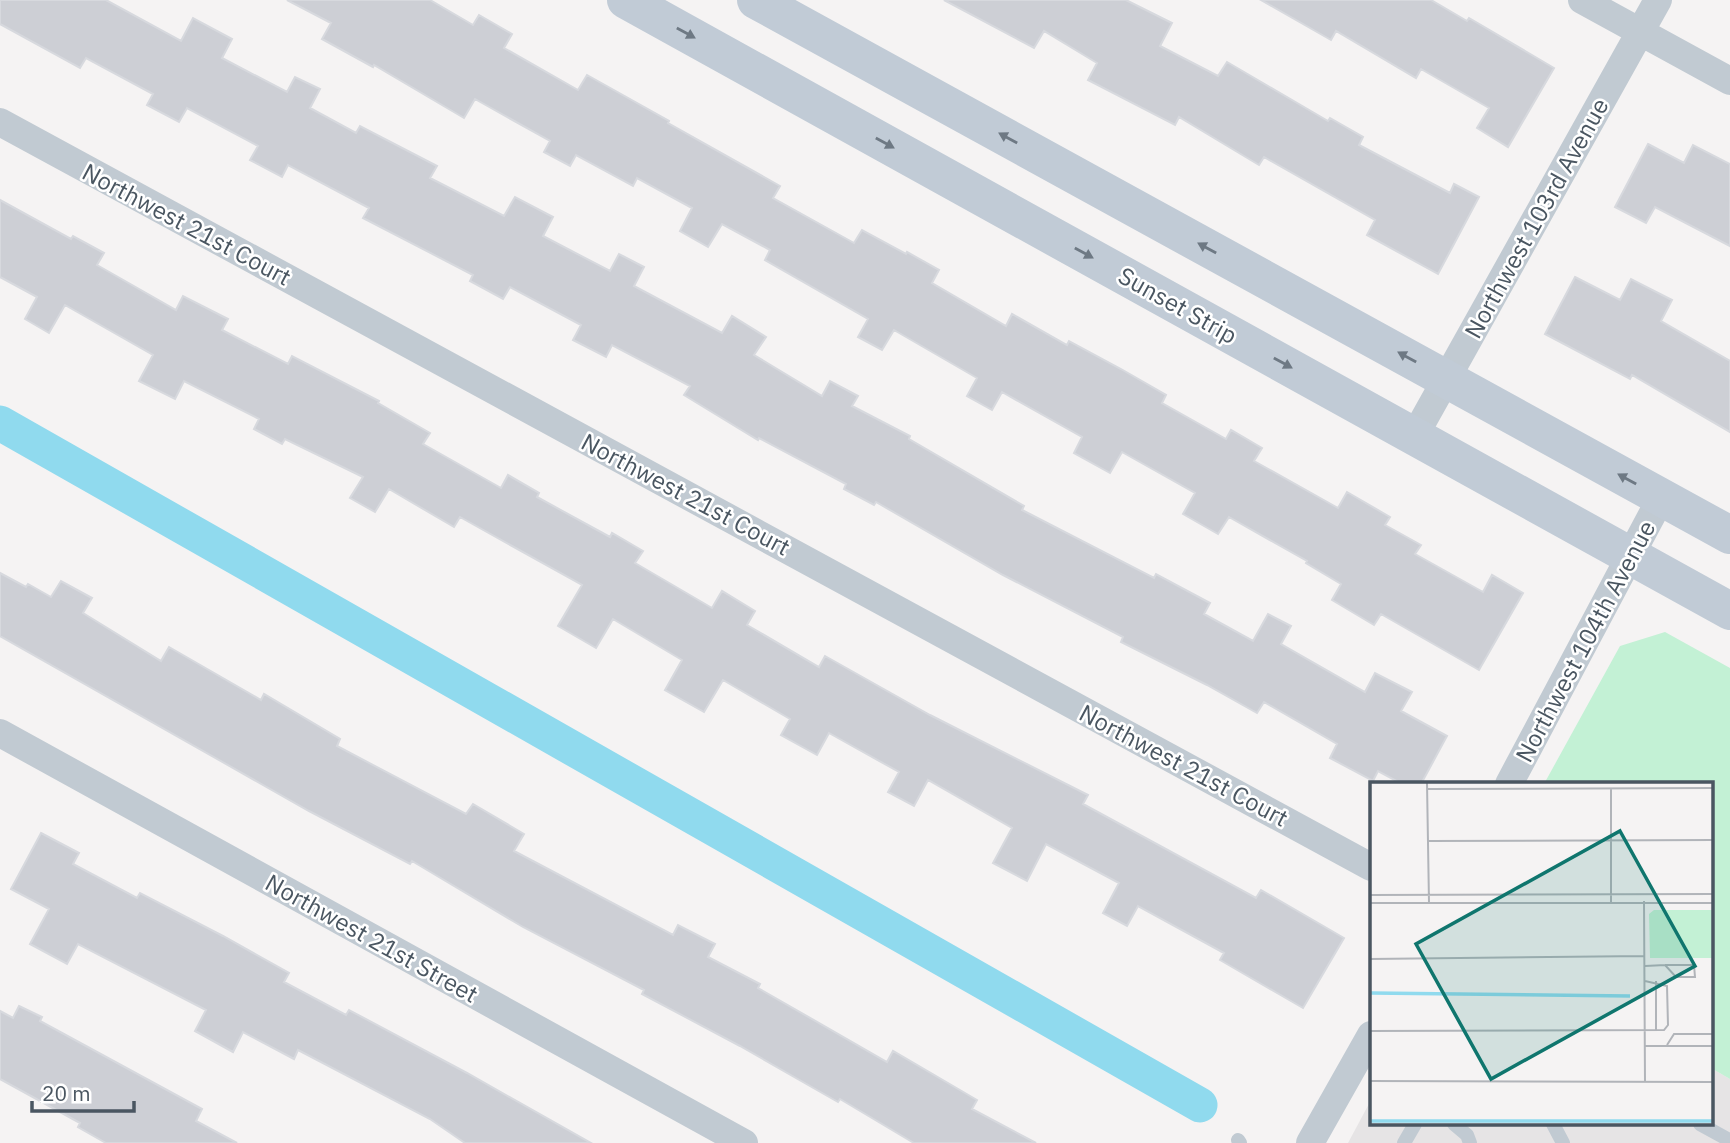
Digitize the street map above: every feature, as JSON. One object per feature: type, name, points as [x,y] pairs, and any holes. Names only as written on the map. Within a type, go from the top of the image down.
[{"type":"street","name":"Sunset Strip","points":[[626,0],[1730,611]]},
{"type":"street","points":[[757,0],[1730,536]]},
{"type":"street","points":[[1582,0],[1730,81]]},
{"type":"street","name":"Northwest 103rd Avenue","points":[[1415,435],[1658,0]]},
{"type":"street","name":"Northwest 21st Court","points":[[0,122],[1370,866]]},
{"type":"street","name":"Northwest 104th Avenue","points":[[1509,782],[1661,498]]},
{"type":"street","name":"Northwest 21st Street","points":[[0,733],[744,1143]]},
{"type":"street","points":[[1310,1143],[1358,1069],[1370,1038]]},
{"type":"lane","points":[[1405,1143],[1414,1126]]},
{"type":"lane","points":[[1456,1126],[1467,1135],[1470,1143]]},
{"type":"lane","points":[[1554,1126],[1563,1143]]},
{"type":"lane","points":[[1704,1126],[1729,1140],[1728,1143]]},
{"type":"shaded area","points":[[1712,1069],[1730,1079],[1730,1143],[1348,1143],[1370,1102],[1370,1126],[1712,1126]]},
{"type":"green space","points":[[1665,632],[1730,668],[1730,1079],[1712,1069],[1712,782],[1545,782],[1620,646]]},
{"type":"building","points":[[0,0],[106,0],[181,41],[193,18],[232,39],[222,58],[287,92],[295,77],[320,89],[310,108],[356,133],[360,126],[437,166],[430,178],[504,216],[515,197],[553,217],[543,236],[610,271],[619,254],[644,267],[634,286],[722,333],[732,316],[766,337],[754,355],[822,396],[830,381],[858,396],[852,406],[910,436],[909,439],[1024,506],[1022,510],[1154,578],[1156,574],[1210,603],[1204,614],[1253,641],[1268,614],[1291,626],[1281,644],[1365,692],[1375,673],[1412,692],[1401,711],[1447,736],[1422,782],[1398,782],[1378,771],[1373,781],[1330,758],[1337,744],[1264,702],[1257,713],[1121,642],[1123,637],[1003,575],[876,502],[874,505],[844,489],[846,484],[759,438],[758,440],[684,395],[690,386],[612,345],[606,357],[573,340],[581,325],[510,287],[503,299],[470,281],[473,275],[363,218],[369,208],[288,165],[282,177],[250,160],[258,146],[187,108],[179,122],[147,105],[153,94],[86,58],[80,68],[0,24]]},
{"type":"building","points":[[287,0],[430,0],[473,25],[479,15],[512,34],[504,48],[578,90],[587,75],[780,186],[773,198],[854,243],[862,230],[939,270],[932,283],[1006,326],[1012,314],[1067,345],[1069,341],[1121,369],[1166,395],[1162,403],[1226,439],[1231,430],[1262,448],[1254,461],[1338,508],[1347,492],[1390,517],[1385,525],[1421,545],[1415,554],[1483,592],[1492,575],[1523,593],[1479,670],[1381,614],[1374,625],[1332,600],[1341,584],[1306,563],[1307,561],[1229,517],[1218,534],[1183,514],[1195,493],[1122,452],[1110,473],[1074,453],[1082,437],[1002,392],[992,410],[967,396],[977,378],[894,330],[882,350],[858,337],[868,319],[765,260],[770,250],[722,224],[708,247],[680,231],[692,208],[637,178],[633,186],[576,155],[570,166],[544,152],[550,141],[475,99],[464,118],[374,65],[373,67],[322,39],[331,23]]},
{"type":"building","points":[[944,0],[1126,0],[1172,23],[1160,46],[1218,76],[1227,62],[1328,121],[1330,118],[1363,137],[1359,145],[1450,193],[1454,184],[1479,197],[1438,274],[1367,235],[1375,220],[1264,157],[1259,165],[1179,117],[1175,125],[1088,80],[1097,63],[1044,31],[1034,48]]},
{"type":"building","points":[[1261,0],[1431,0],[1467,21],[1469,18],[1554,68],[1508,147],[1477,128],[1489,108],[1421,69],[1416,78],[1336,31],[1331,40]]},
{"type":"building","points":[[1648,144],[1684,163],[1693,145],[1730,164],[1730,246],[1655,207],[1646,223],[1615,207]]},
{"type":"building","points":[[0,200],[71,239],[73,236],[104,253],[97,265],[176,310],[183,296],[228,319],[222,330],[288,364],[292,356],[379,401],[378,403],[430,433],[423,444],[501,488],[508,475],[539,493],[537,497],[610,537],[612,533],[643,551],[635,563],[712,608],[722,591],[755,611],[747,625],[819,667],[825,656],[930,715],[1088,795],[1083,804],[1256,898],[1261,890],[1344,938],[1303,1008],[1220,960],[1224,953],[1138,906],[1127,926],[1103,913],[1119,883],[1046,844],[1027,881],[993,863],[1012,828],[928,780],[914,806],[888,792],[899,772],[829,733],[817,755],[781,735],[790,719],[723,680],[704,712],[665,690],[682,660],[613,619],[596,648],[558,626],[582,585],[460,517],[454,527],[389,489],[375,512],[350,498],[363,477],[285,439],[282,444],[254,429],[259,419],[184,381],[175,399],[139,381],[153,355],[65,305],[49,333],[25,319],[37,297],[0,277]]},
{"type":"building","points":[[1575,277],[1620,300],[1631,279],[1672,300],[1661,321],[1730,361],[1730,432],[1632,375],[1630,379],[1545,334]]},
{"type":"building","points":[[0,573],[51,597],[61,581],[92,598],[83,613],[161,661],[169,647],[261,700],[264,694],[340,739],[337,746],[466,814],[473,804],[524,834],[514,851],[673,935],[678,925],[715,944],[708,957],[760,984],[758,988],[887,1062],[893,1051],[977,1100],[972,1109],[1036,1143],[914,1143],[840,1099],[838,1102],[642,994],[644,990],[523,927],[412,861],[410,864],[309,811],[0,636]]},
{"type":"building","points":[[41,833],[79,853],[73,864],[137,898],[140,893],[223,936],[289,973],[284,982],[346,1015],[349,1010],[591,1143],[465,1143],[430,1119],[298,1050],[294,1059],[243,1032],[233,1052],[195,1031],[206,1010],[78,944],[67,964],[30,944],[49,909],[11,889]]},
{"type":"building","points":[[19,1006],[42,1017],[40,1021],[202,1109],[196,1121],[237,1143],[106,1143],[78,1127],[80,1123],[0,1079],[0,1011],[13,1018]]},
{"type":"waterway","points":[[0,423],[1200,1105]]}]
